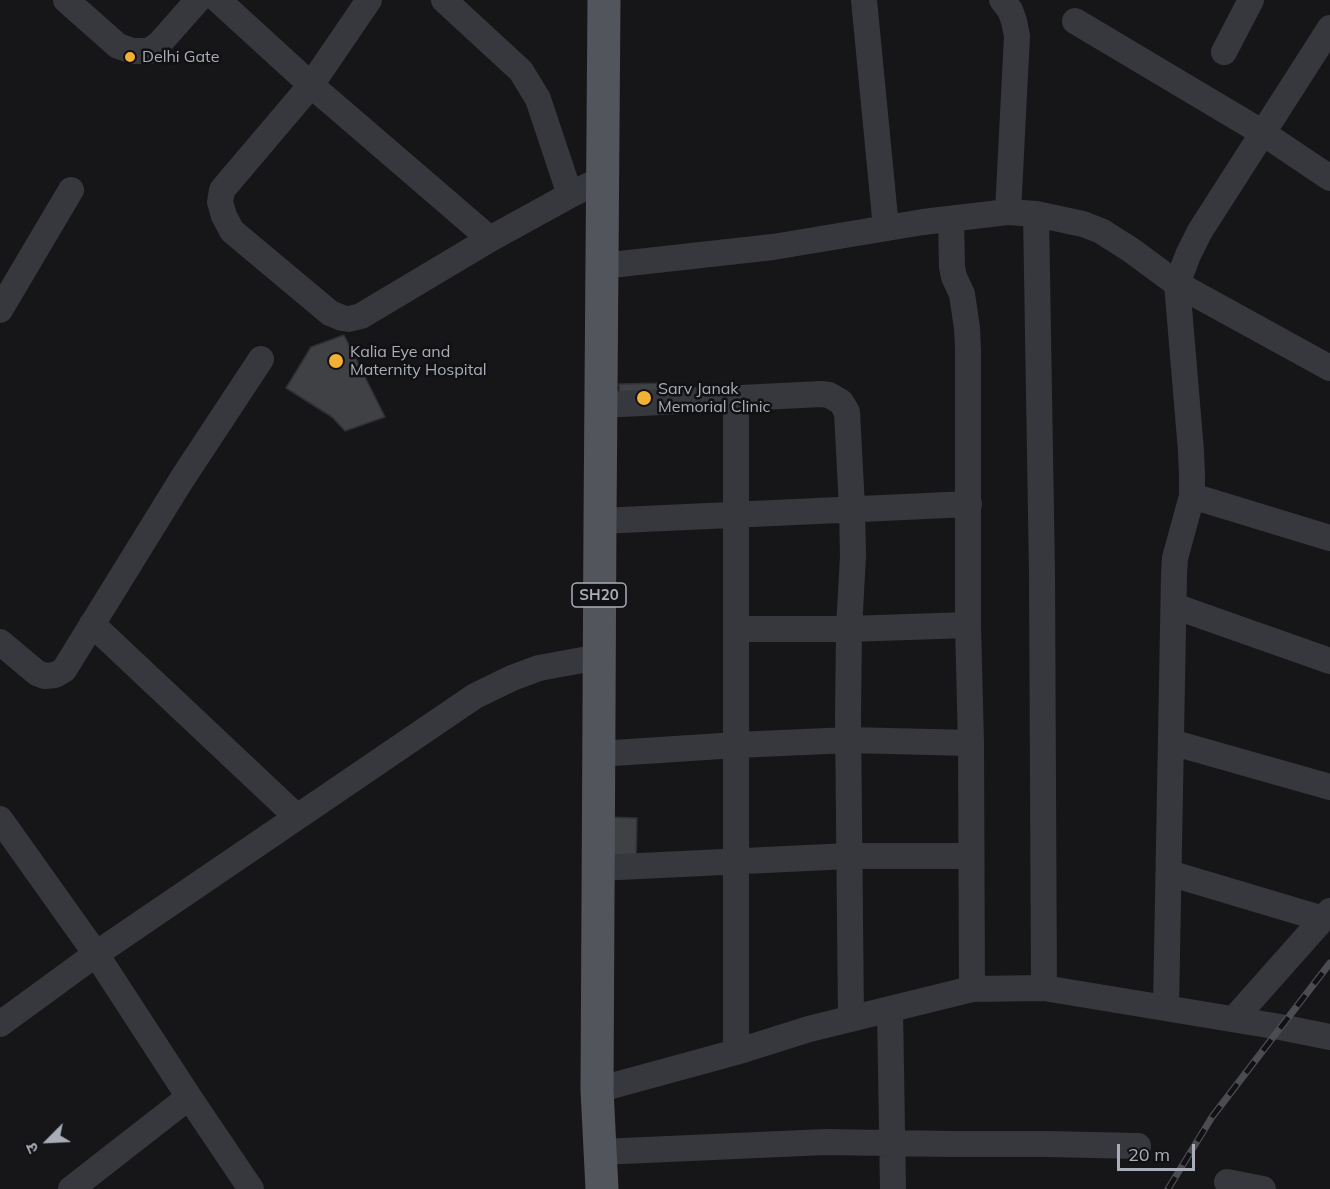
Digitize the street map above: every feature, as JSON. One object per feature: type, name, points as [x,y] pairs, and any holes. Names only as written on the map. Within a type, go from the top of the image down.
[{"type":"main road","name":"SH20","points":[[602,1189],[597,1090],[604,0]]},
{"type":"street","points":[[66,0],[118,46],[133,51],[149,51],[159,44],[198,0]]},
{"type":"street","points":[[218,0],[310,85],[490,239]]},
{"type":"street","points":[[369,0],[310,85],[222,190],[220,202],[232,231],[330,313],[349,319],[361,316],[490,239],[602,179]]},
{"type":"street","points":[[444,0],[521,71],[538,99],[570,195]]},
{"type":"street","points":[[864,0],[886,228]]},
{"type":"street","points":[[1002,0],[1010,10],[1017,36],[1008,212]]},
{"type":"street","points":[[1224,52],[1251,0]]},
{"type":"street","points":[[1075,21],[1263,133],[1330,178]]},
{"type":"street","points":[[1166,1008],[1175,558],[1192,496],[1191,451],[1177,284],[1200,231],[1330,28]]},
{"type":"street","points":[[0,310],[71,190]]},
{"type":"street","points":[[602,266],[773,247],[886,228],[1008,212],[1036,214],[1083,224],[1101,231],[1177,284],[1330,368]]},
{"type":"street","points":[[1036,214],[1042,585],[1044,988]]},
{"type":"street","points":[[951,219],[952,267],[962,294],[967,328],[972,989]]},
{"type":"street","points":[[0,642],[37,673],[45,676],[55,675],[64,670],[182,479],[261,359]]},
{"type":"street","points":[[601,405],[820,394],[829,395],[841,402],[847,412],[853,556],[849,629],[851,1019]]},
{"type":"street","points":[[736,399],[736,1052]]},
{"type":"street","points":[[1192,496],[1330,538]]},
{"type":"street","points":[[600,521],[969,504]]},
{"type":"street","points":[[1174,606],[1330,661]]},
{"type":"street","points":[[92,624],[297,817]]},
{"type":"street","points":[[737,629],[849,629],[968,625]]},
{"type":"street","points":[[0,1024],[96,954],[475,696],[512,678],[539,669],[599,657]]},
{"type":"street","points":[[598,754],[849,740],[971,743]]},
{"type":"street","points":[[1171,742],[1330,787]]},
{"type":"street","points":[[0,819],[96,954],[251,1189]]},
{"type":"street","points":[[598,868],[849,856],[971,856]]},
{"type":"street","points":[[1168,873],[1327,915],[1234,1019]]},
{"type":"street","points":[[597,1090],[736,1052],[809,1029],[972,989],[1044,988],[1330,1037]]},
{"type":"street","points":[[890,1009],[893,1189]]},
{"type":"street","points":[[71,1189],[189,1097]]},
{"type":"street","points":[[600,1152],[826,1142],[1047,1143],[1138,1146]]},
{"type":"street","points":[[1227,1182],[1263,1189]]},
{"type":"building","points":[[344,335],[385,417],[345,431],[332,417],[286,388],[311,347]]},
{"type":"building","points":[[666,383],[667,408],[620,410],[619,384]]},
{"type":"building","points":[[607,817],[637,818],[636,865],[606,864]]},
{"type":"railway","points":[[1168,1189],[1212,1117],[1330,963]]},
{"type":"place","name":"Delhi Gate","points":[[130,57]]},
{"type":"place","name":"Kalia Eye and Maternity Hospital","points":[[336,361]]},
{"type":"place","name":"Sarv Janak Memorial Clinic","points":[[644,398]]}]
